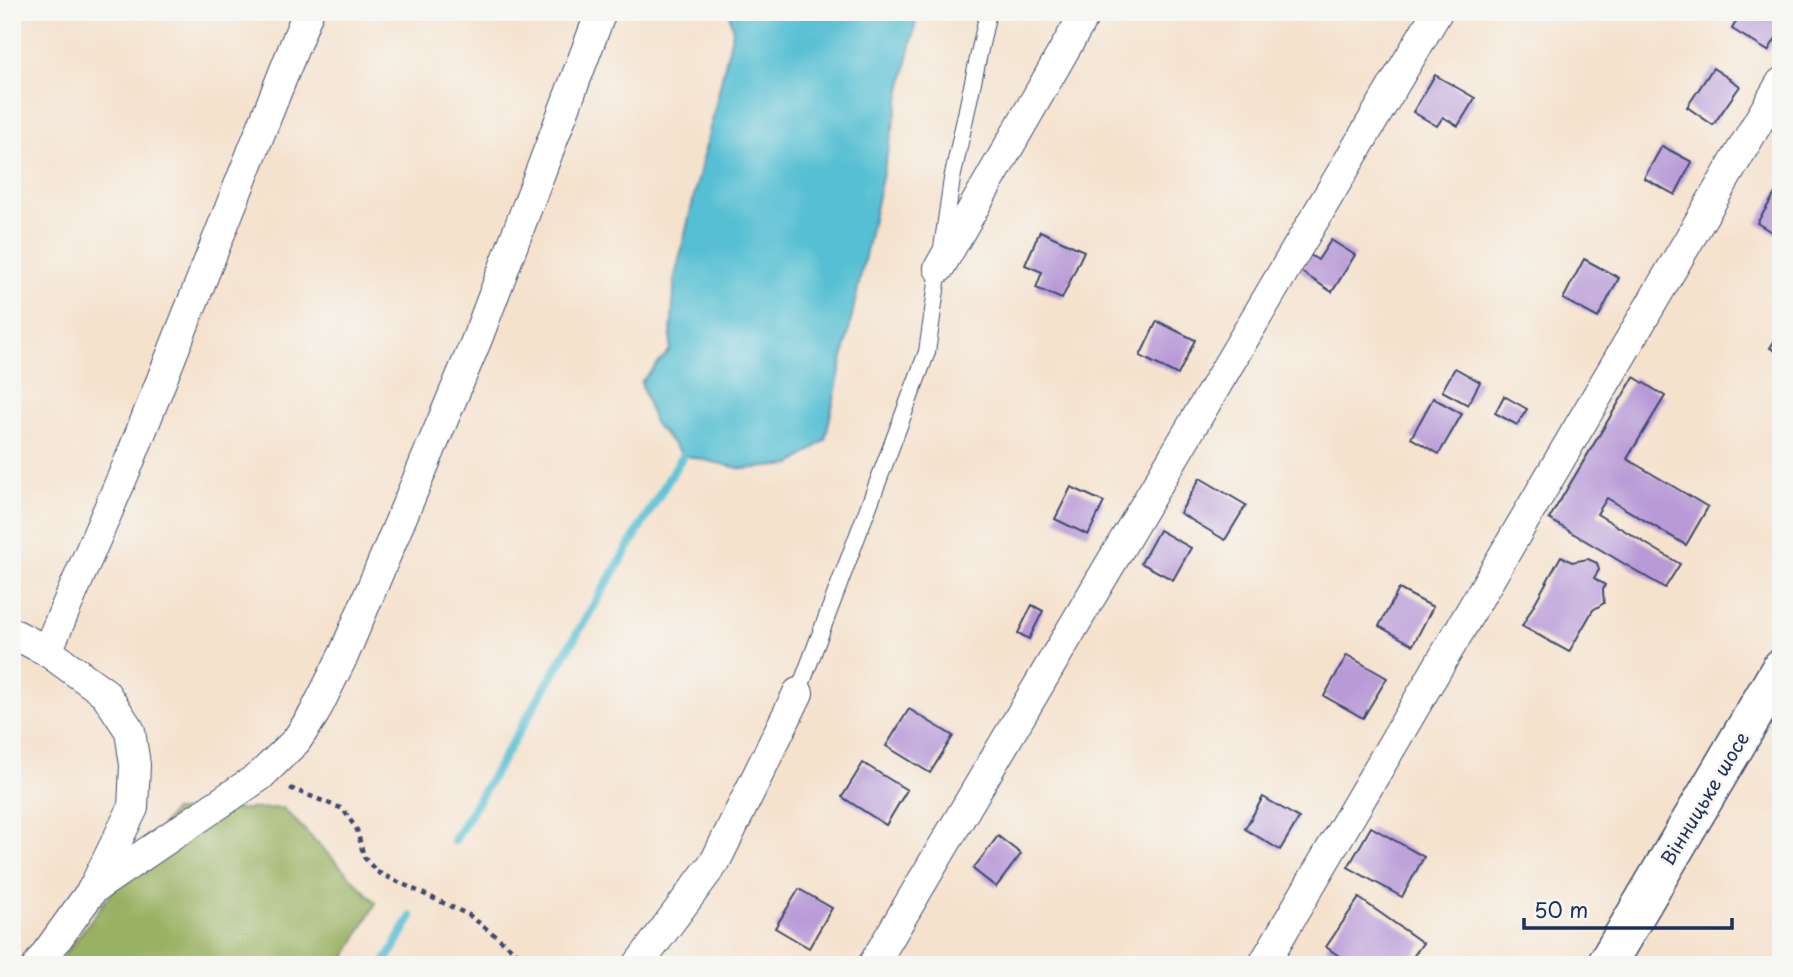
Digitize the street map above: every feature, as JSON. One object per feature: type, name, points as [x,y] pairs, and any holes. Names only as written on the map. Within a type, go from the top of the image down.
[{"type":"main road","name":"Вінницьке шосе","points":[[1606,965],[1781,668]]},
{"type":"street","points":[[47,651],[129,462],[308,12]]},
{"type":"street","points":[[93,889],[260,776],[296,741],[344,654],[477,339],[601,12]]},
{"type":"street","points":[[939,268],[1086,12]]},
{"type":"street","points":[[873,965],[1437,12]]},
{"type":"street","points":[[1264,965],[1781,83]]},
{"type":"street","points":[[12,633],[47,651],[105,693],[130,731],[135,765],[133,808],[93,889],[38,965]]},
{"type":"street","points":[[638,965],[716,860],[798,693]]},
{"type":"lane","points":[[798,693],[927,352],[952,180],[988,12]]},
{"type":"path","points":[[260,776],[343,809],[357,830],[364,856],[377,872],[469,915],[533,965]]},
{"type":"green space","points":[[283,808],[376,903],[341,965],[57,965],[173,811]]},
{"type":"water","points":[[729,12],[918,12],[825,440],[791,465],[743,469],[683,455],[654,423],[641,382],[670,350],[675,277],[733,31]]},
{"type":"building","points":[[1741,12],[1775,12],[1781,15],[1781,30],[1768,51],[1732,29]]},
{"type":"building","points":[[1713,68],[1740,86],[1713,125],[1687,107]]},
{"type":"building","points":[[1435,75],[1475,98],[1458,126],[1443,117],[1437,126],[1413,112]]},
{"type":"building","points":[[1662,146],[1692,162],[1675,195],[1644,178]]},
{"type":"building","points":[[1781,184],[1781,238],[1757,223]]},
{"type":"building","points":[[1040,231],[1084,251],[1062,299],[1036,288],[1042,272],[1025,265]]},
{"type":"building","points":[[1331,240],[1355,255],[1332,292],[1300,271],[1310,255],[1318,260]]},
{"type":"building","points":[[1584,259],[1619,278],[1598,318],[1563,299]]},
{"type":"building","points":[[1157,321],[1195,340],[1178,375],[1140,356]]},
{"type":"building","points":[[1781,330],[1781,354],[1770,348]]},
{"type":"building","points":[[1455,368],[1480,382],[1468,405],[1442,391]]},
{"type":"building","points":[[1634,377],[1665,396],[1627,459],[1708,507],[1686,545],[1607,498],[1597,514],[1680,564],[1665,588],[1549,519]]},
{"type":"building","points":[[1504,396],[1527,409],[1517,425],[1495,413]]},
{"type":"building","points":[[1433,398],[1462,414],[1439,454],[1411,438]]},
{"type":"building","points":[[1200,478],[1246,505],[1225,540],[1180,513]]},
{"type":"building","points":[[1071,487],[1104,502],[1088,535],[1055,519]]},
{"type":"building","points":[[1159,530],[1191,548],[1173,580],[1141,563]]},
{"type":"building","points":[[1561,556],[1572,562],[1588,559],[1597,563],[1599,570],[1594,578],[1605,585],[1604,603],[1593,610],[1569,652],[1522,626]]},
{"type":"building","points":[[1399,589],[1433,607],[1413,645],[1379,626]]},
{"type":"building","points":[[1032,605],[1043,611],[1029,639],[1018,633]]},
{"type":"building","points":[[1347,655],[1387,678],[1363,718],[1324,696]]},
{"type":"building","points":[[909,709],[953,736],[930,773],[886,746]]},
{"type":"building","points":[[863,763],[907,790],[886,825],[842,797]]},
{"type":"building","points":[[1263,797],[1299,818],[1280,850],[1245,829]]},
{"type":"building","points":[[1371,827],[1424,857],[1402,897],[1348,867]]},
{"type":"building","points":[[998,836],[1021,854],[996,887],[973,869]]},
{"type":"building","points":[[799,889],[832,908],[809,948],[775,928]]},
{"type":"building","points":[[1359,898],[1423,943],[1407,965],[1352,965],[1326,947]]},
{"type":"waterway","points":[[454,841],[683,455]]},
{"type":"waterway","points":[[384,965],[411,917]]}]
